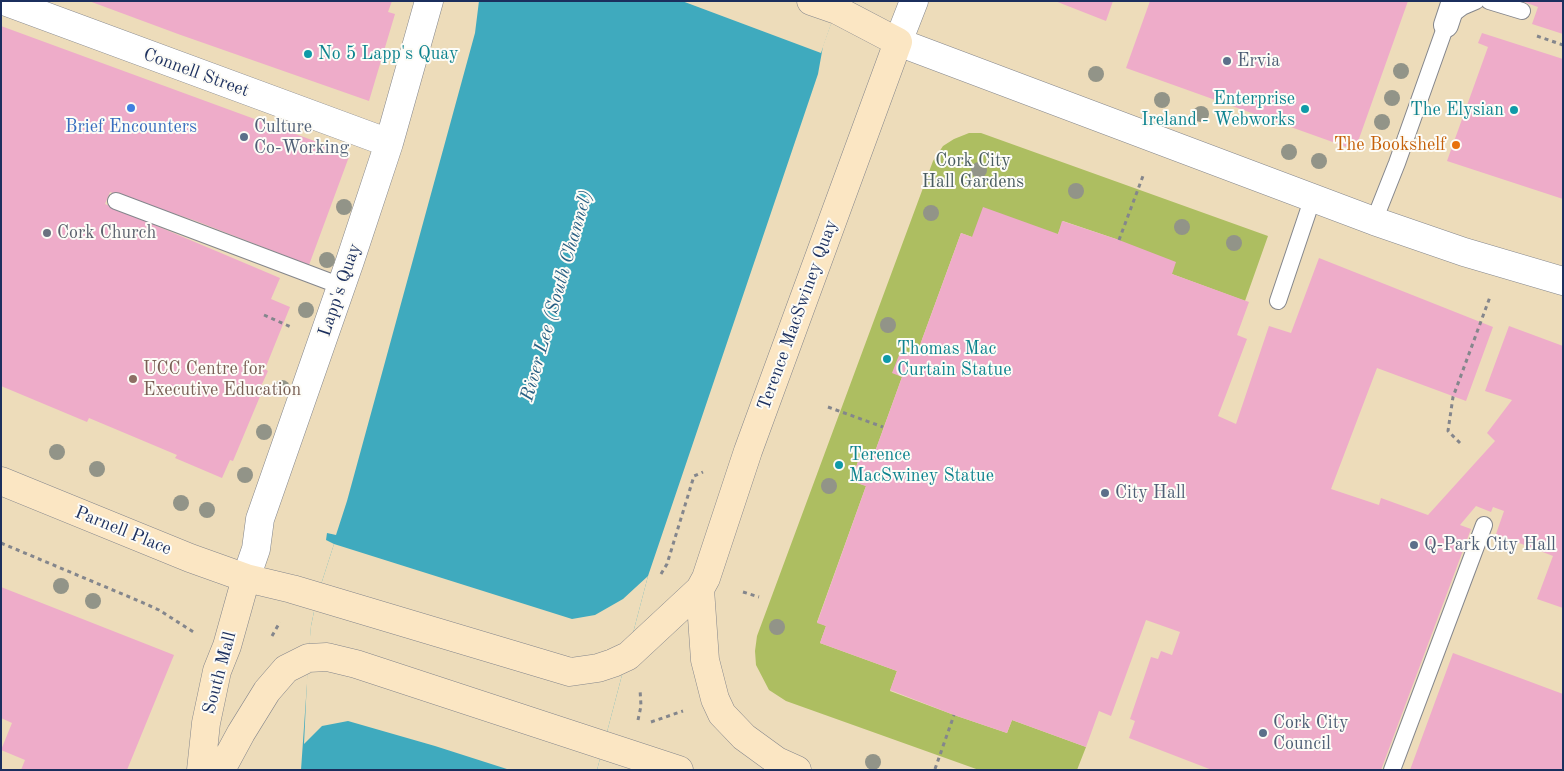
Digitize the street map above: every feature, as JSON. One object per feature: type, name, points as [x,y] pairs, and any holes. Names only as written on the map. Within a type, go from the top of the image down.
[{"type":"main road","points":[[811,1],[838,10],[898,42]]},
{"type":"main road","name":"Terence MacSwiney Quay","points":[[700,589],[706,578],[748,451],[898,42]]},
{"type":"main road","name":"Parnell Place","points":[[1,481],[190,558],[246,578],[292,589],[570,672],[598,668],[628,656],[700,589]]},
{"type":"main road","name":"South Mall","points":[[200,770],[206,723],[217,671],[227,646],[246,578]]},
{"type":"main road","points":[[700,589],[705,660],[714,699],[722,714],[744,737],[777,761],[797,770]]},
{"type":"main road","points":[[221,770],[240,733],[267,691],[286,669],[308,658],[326,657],[356,664],[679,770]]},
{"type":"street","name":"Connell Street","points":[[4,1],[389,143]]},
{"type":"street","name":"Lapp's Quay","points":[[246,578],[256,549],[260,519],[389,143],[428,1]]},
{"type":"street","points":[[914,1],[898,42],[1374,220],[1464,252],[1563,281]]},
{"type":"street","points":[[1446,26],[1454,1]]},
{"type":"lane","points":[[1374,220],[1397,163],[1446,26],[1454,14],[1462,7],[1476,1]]},
{"type":"lane","points":[[1489,1],[1522,11]]},
{"type":"lane","points":[[1278,301],[1313,197]]},
{"type":"lane","points":[[116,201],[341,286]]},
{"type":"lane","points":[[1392,770],[1484,525]]},
{"type":"path","points":[[1119,240],[1143,176]]},
{"type":"path","points":[[1460,443],[1448,431],[1453,397],[1503,264]]},
{"type":"path","points":[[264,315],[294,327]]},
{"type":"path","points":[[828,407],[884,427]]},
{"type":"path","points":[[657,580],[667,564],[694,476]]},
{"type":"path","points":[[1,543],[159,610],[201,636]]},
{"type":"path","points":[[743,592],[759,597]]},
{"type":"path","points":[[645,725],[690,708]]},
{"type":"path","points":[[935,769],[954,715]]},
{"type":"green space","name":"Cork City Hall Gardens","points":[[969,133],[981,133],[1268,236],[1245,301],[1172,274],[1119,240],[1063,221],[1058,234],[972,237],[961,233],[916,356],[902,377],[872,460],[860,456],[851,481],[866,486],[817,622],[826,626],[820,643],[897,671],[890,691],[1007,733],[1012,720],[1086,747],[1077,770],[979,770],[786,701],[769,690],[756,665],[757,636],[933,161],[943,146]]},
{"type":"water","name":"River Lee (South Channel)","points":[[479,1],[839,1],[823,46],[818,74],[648,576],[597,770],[301,770],[311,626],[317,597],[334,544],[326,540],[327,533],[336,535],[347,501],[475,33]]},
{"type":"pier","points":[[682,1],[839,1],[821,53]]},
{"type":"pier","points":[[334,544],[572,619],[595,615],[623,599],[648,576],[597,770],[510,770],[348,721],[322,726],[304,744],[311,626],[317,597]]},
{"type":"building","name":"No 5 Lapp's Quay","points":[[89,1],[392,1],[388,12],[395,14],[369,101]]},
{"type":"building","points":[[1055,1],[1113,1],[1106,21]]},
{"type":"building","name":"Enterprise Ireland - Webworks","points":[[1150,1],[1408,1],[1355,150],[1126,68]]},
{"type":"building","points":[[1521,1],[1563,1],[1563,34],[1532,24],[1538,7]]},
{"type":"building","points":[[1,26],[350,154],[309,265],[196,221],[110,192],[105,204],[280,278],[271,299],[290,307],[265,369],[268,371],[258,393],[261,394],[233,461],[230,460],[222,478],[175,458],[177,455],[89,418],[87,422],[1,386]]},
{"type":"building","name":"The Elysian","points":[[1482,33],[1563,59],[1563,199],[1447,161],[1488,47],[1478,43]]},
{"type":"building","name":"City Hall","points":[[983,207],[1058,234],[1062,221],[1119,240],[1176,262],[1172,274],[1249,302],[1237,335],[1247,339],[1218,416],[1236,424],[1269,326],[1291,333],[1319,258],[1493,327],[1466,401],[1377,368],[1331,489],[1379,505],[1381,498],[1428,515],[1495,441],[1487,433],[1512,400],[1485,391],[1509,326],[1563,346],[1563,608],[1537,599],[1553,556],[1496,534],[1504,511],[1493,507],[1491,512],[1476,506],[1460,525],[1471,529],[1381,770],[1212,770],[1129,738],[1135,721],[1130,719],[1151,657],[1158,659],[1161,651],[1172,655],[1180,632],[1146,620],[1111,716],[1099,711],[1086,747],[1012,720],[1007,733],[890,690],[897,671],[820,643],[826,626],[817,623],[866,486],[851,481],[860,456],[872,460],[902,377],[892,373],[901,350],[916,356],[961,233],[972,237]]},
{"type":"building","points":[[1,587],[174,655],[127,770],[21,770],[25,760],[1,750],[12,723],[1,718]]},
{"type":"building","points":[[1453,653],[1563,694],[1563,770],[1410,770]]},
{"type":"place","name":"No 5 Lapp's Quay","points":[[308,54]]},
{"type":"place","name":"Ervia","points":[[1227,61]]},
{"type":"place","name":"Brief Encounters","points":[[131,108]]},
{"type":"place","name":"Enterprise Ireland - Webworks","points":[[1305,109]]},
{"type":"place","name":"The Elysian","points":[[1514,110]]},
{"type":"place","name":"Culture Co-Working","points":[[244,137]]},
{"type":"place","name":"The Bookshelf","points":[[1456,145]]},
{"type":"place","name":"Cork Church","points":[[47,233]]},
{"type":"place","name":"Thomas Mac Curtain Statue","points":[[887,359]]},
{"type":"place","name":"UCC Centre for Executive Education","points":[[133,379]]},
{"type":"place","name":"Terence MacSwiney Statue","points":[[839,465]]},
{"type":"place","name":"City Hall","points":[[1105,493]]},
{"type":"place","name":"Q-Park City Hall","points":[[1414,545]]},
{"type":"place","name":"Cork City Council","points":[[1263,733]]}]
